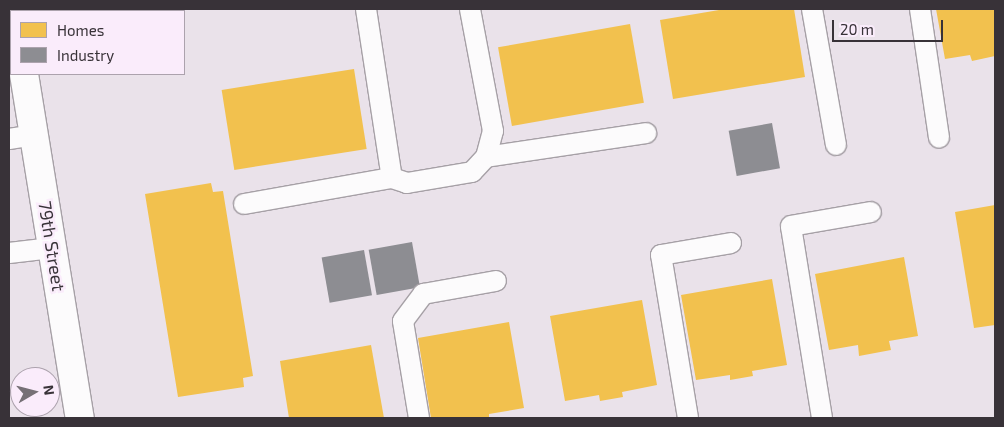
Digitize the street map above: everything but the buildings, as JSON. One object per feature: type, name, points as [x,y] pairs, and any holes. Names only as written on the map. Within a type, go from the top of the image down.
[{"type":"main road","name":"79th Street","points":[[24,75],[21,137],[52,248],[80,418]]},
{"type":"lane","points":[[366,9],[392,178]]},
{"type":"lane","points":[[244,204],[392,178],[407,183],[472,172],[486,157],[493,131],[470,9]]},
{"type":"lane","points":[[812,9],[836,145]]},
{"type":"lane","points":[[920,9],[939,138]]},
{"type":"lane","points":[[486,157],[646,133]]},
{"type":"lane","points":[[822,418],[791,226],[871,212]]},
{"type":"lane","points":[[688,418],[661,255],[731,243]]},
{"type":"lane","points":[[9,253],[52,248]]},
{"type":"lane","points":[[419,418],[403,321],[423,294],[496,281]]}]
